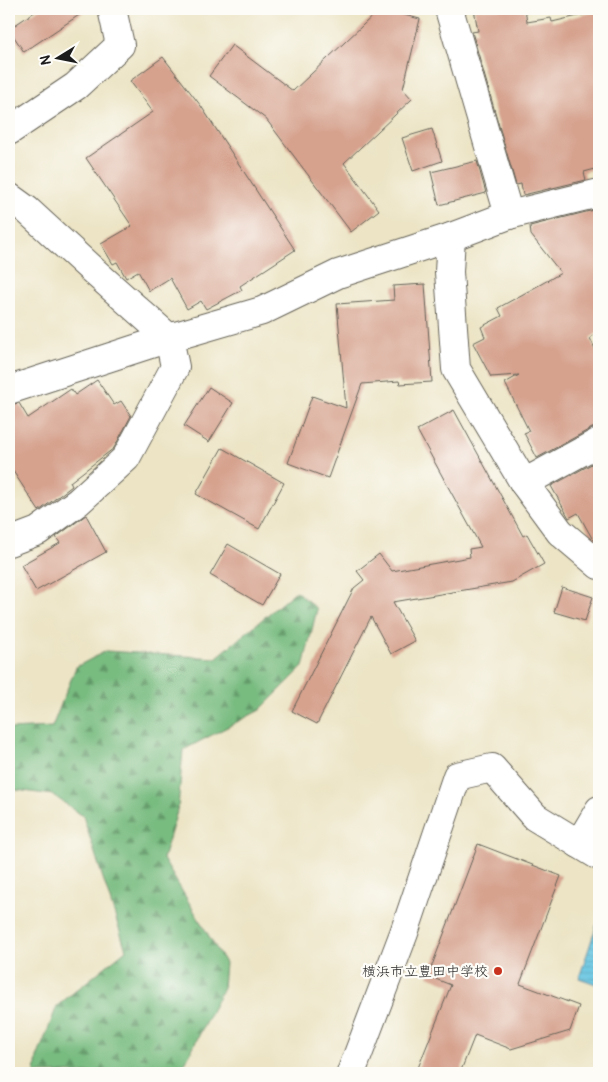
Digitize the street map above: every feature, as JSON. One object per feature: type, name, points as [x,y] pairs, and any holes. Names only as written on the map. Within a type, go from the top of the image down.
[{"type":"street","points":[[9,131],[76,86],[120,45],[112,9]]},
{"type":"street","points":[[449,9],[509,215]]},
{"type":"street","points":[[9,390],[169,338],[262,311],[338,274],[451,237],[509,215],[599,193]]},
{"type":"street","points":[[9,196],[169,338],[175,367],[126,458],[78,502],[38,531],[9,542]]},
{"type":"street","points":[[451,237],[449,272],[456,369],[524,483],[560,532],[599,565]]},
{"type":"street","points":[[524,483],[599,442]]},
{"type":"street","points":[[352,1073],[404,934],[457,776],[492,768],[535,817],[589,850],[599,810]]},
{"type":"green space","points":[[296,591],[317,609],[303,667],[260,710],[183,750],[178,808],[163,859],[225,963],[223,988],[180,1073],[35,1073],[37,1058],[57,1006],[126,950],[83,816],[53,795],[9,789],[9,729],[52,727],[76,667],[106,651],[216,658]]},
{"type":"water","points":[[597,924],[599,925],[599,985],[579,978]]},
{"type":"building","points":[[39,9],[88,9],[24,52],[9,29]]},
{"type":"building","points":[[380,9],[420,19],[403,89],[412,99],[344,163],[379,210],[351,232],[266,119],[209,76],[232,45],[293,91]]},
{"type":"building","points":[[474,9],[525,9],[527,22],[551,18],[552,22],[599,11],[599,168],[584,172],[586,180],[523,195],[521,184],[516,185],[472,32],[478,31]]},
{"type":"building","points":[[163,57],[201,106],[295,250],[240,286],[242,290],[206,309],[201,301],[187,309],[170,278],[149,291],[138,271],[126,278],[117,262],[113,264],[101,244],[132,226],[86,158],[153,112],[130,81]]},
{"type":"building","points":[[432,129],[442,161],[413,171],[402,138]]},
{"type":"building","points":[[477,161],[486,193],[439,205],[431,172]]},
{"type":"building","points":[[594,210],[599,231],[599,332],[590,338],[599,357],[599,426],[537,458],[524,433],[529,431],[505,383],[519,375],[491,377],[473,343],[485,337],[481,327],[502,316],[498,308],[561,273],[531,235],[530,226]]},
{"type":"building","points":[[425,284],[432,382],[400,384],[399,381],[362,384],[328,478],[288,463],[312,396],[346,408],[337,304],[394,300],[393,286]]},
{"type":"building","points":[[97,380],[114,405],[121,401],[131,416],[114,448],[70,482],[72,486],[39,511],[9,465],[9,405],[19,403],[28,418],[71,389],[75,395]]},
{"type":"building","points":[[209,387],[233,403],[209,442],[184,426]]},
{"type":"building","points":[[454,410],[523,536],[527,534],[544,564],[512,582],[393,602],[415,641],[391,654],[371,617],[317,724],[292,711],[354,588],[364,580],[357,571],[379,554],[392,571],[470,557],[469,549],[481,547],[417,430]]},
{"type":"building","points":[[222,448],[284,483],[259,529],[196,494]]},
{"type":"building","points":[[599,460],[599,545],[592,538],[578,513],[569,518],[551,486]]},
{"type":"building","points":[[86,515],[106,552],[36,591],[21,565],[60,543],[56,537]]},
{"type":"building","points":[[228,544],[280,574],[262,605],[210,575]]},
{"type":"building","points":[[562,587],[593,597],[585,621],[554,612]]},
{"type":"building","points":[[478,844],[561,876],[520,984],[579,1006],[570,1031],[511,1049],[475,1035],[460,1073],[416,1073],[451,985],[428,976]]},
{"type":"place","name":"横浜市立豊田中学校","points":[[498,971]]}]
